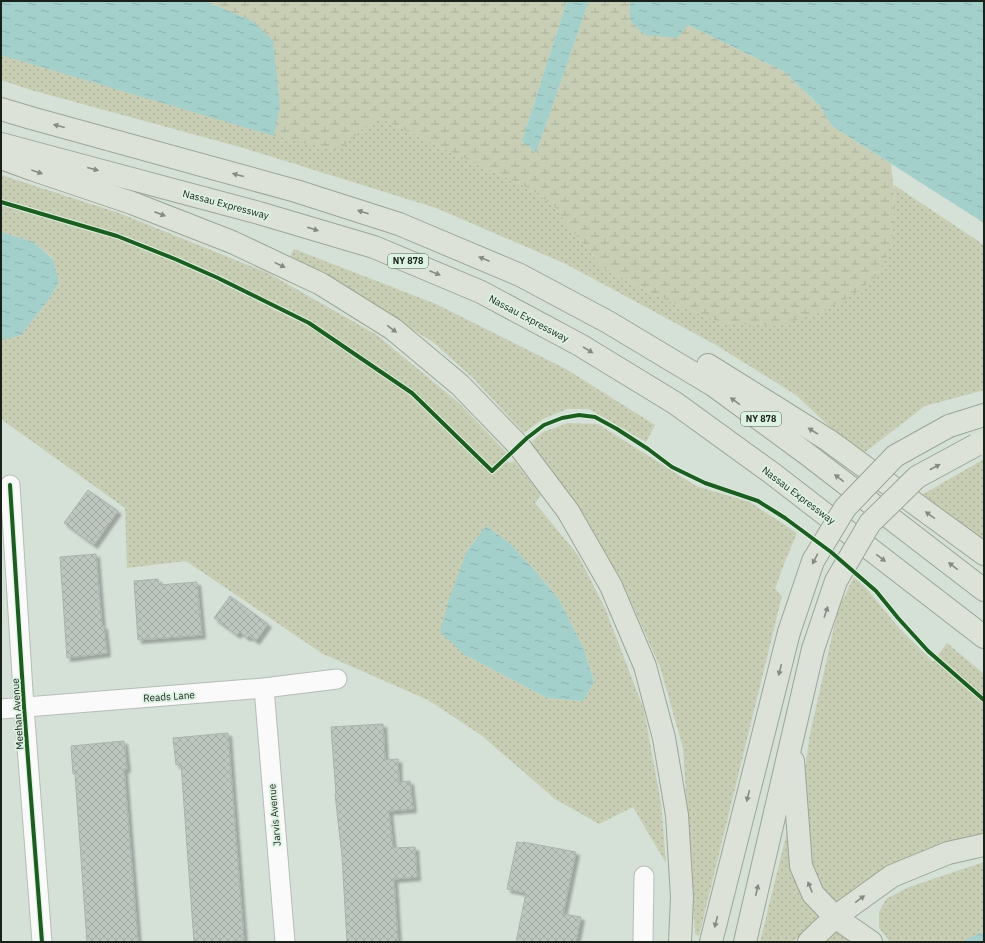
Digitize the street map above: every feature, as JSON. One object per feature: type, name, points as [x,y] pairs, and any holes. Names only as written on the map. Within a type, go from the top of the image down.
[{"type":"highway","name":"NY 878","points":[[1,108],[31,118],[296,191],[392,222],[520,275],[608,322],[713,385],[807,454],[984,590]]},
{"type":"highway","name":"Nassau Expressway","points":[[1,144],[259,213],[374,247],[480,292],[580,345],[675,403],[773,474],[984,637]]},
{"type":"highway","points":[[1,158],[132,203],[232,242],[321,284],[393,329],[460,385],[519,446],[568,511],[576,524],[611,586],[645,666],[664,738],[677,815],[682,897],[680,942]]},
{"type":"highway","points":[[520,275],[608,314],[713,368],[828,440],[984,554]]},
{"type":"highway","points":[[711,942],[789,632],[813,561],[845,508],[895,456],[950,426],[984,415]]},
{"type":"highway","points":[[745,942],[813,649],[836,581],[870,523],[917,477],[980,444]]},
{"type":"highway","points":[[791,740],[802,866],[813,894],[835,917],[871,942]]},
{"type":"highway","points":[[809,942],[835,917],[892,876],[948,853],[984,845]]},
{"type":"street","name":"Meehan Avenue","points":[[10,485],[24,707],[42,942]]},
{"type":"street","name":"Reads Lane","points":[[1,709],[264,688],[337,679]]},
{"type":"street","name":"Jarvis Avenue","points":[[264,688],[284,942]]},
{"type":"street","points":[[643,942],[644,876]]},
{"type":"green space","points":[[205,1],[567,1],[522,141],[536,153],[589,1],[630,1],[630,20],[688,25],[783,71],[819,105],[832,126],[891,164],[895,201],[892,243],[878,275],[850,297],[817,314],[774,326],[722,323],[659,297],[603,268],[553,205],[528,188],[377,117],[338,151],[274,136],[280,106],[252,21]]},
{"type":"green space","points":[[1,55],[377,117],[528,188],[553,205],[603,268],[659,297],[722,323],[895,201],[894,185],[984,245],[984,390],[925,406],[860,456],[796,395],[716,345],[566,264],[436,208],[240,147],[31,90],[1,80]]},
{"type":"green space","points":[[1,175],[119,213],[268,273],[377,335],[460,404],[507,453],[503,457],[510,463],[514,461],[541,495],[535,503],[578,555],[605,608],[644,710],[661,803],[666,863],[633,807],[599,824],[555,799],[481,735],[428,700],[323,654],[186,561],[127,568],[125,508],[1,419],[1,340],[21,335],[47,302],[59,282],[53,258],[33,242],[1,232]],"holes":[[[486,526],[508,542],[558,598],[584,649],[594,682],[583,701],[547,698],[465,655],[467,551]]]},
{"type":"green space","points":[[294,249],[436,304],[566,369],[655,425],[646,442],[589,409],[567,409],[543,419],[524,433],[473,378],[433,342],[290,256]]},
{"type":"green space","points":[[568,423],[598,424],[696,486],[750,502],[797,533],[775,589],[782,596],[699,936],[695,934],[683,748],[660,667],[620,577],[531,442],[543,432]]},
{"type":"green space","points":[[984,459],[984,542],[920,496]]},
{"type":"green space","points":[[854,577],[866,588],[899,628],[933,662],[947,643],[984,674],[984,838],[835,903],[825,895],[812,876],[805,768],[810,734],[838,609]]},
{"type":"green space","points":[[789,824],[822,915],[793,942],[760,942]]},
{"type":"green space","points":[[984,862],[984,931],[961,942],[890,942],[879,928],[879,912],[886,899],[909,887]]},
{"type":"green space","points":[[837,926],[868,942],[823,942]]},
{"type":"water","points":[[1,1],[205,1],[252,21],[273,40],[280,106],[274,136],[1,55]]},
{"type":"water","points":[[567,1],[589,1],[536,153],[522,141]]},
{"type":"water","points":[[630,1],[984,1],[984,223],[832,126],[819,105],[783,71],[688,25],[677,38],[645,35],[630,20]]},
{"type":"water","points":[[1,232],[33,242],[53,259],[59,282],[47,302],[21,335],[2,340]]},
{"type":"water","points":[[486,526],[508,542],[558,598],[584,649],[594,682],[583,701],[547,698],[465,655],[440,632],[450,596],[467,551]]},
{"type":"water","points":[[984,931],[984,942],[961,942]]},
{"type":"building","points":[[88,490],[118,511],[94,545],[64,523]]},
{"type":"building","points":[[96,554],[102,626],[104,626],[107,653],[67,658],[60,557]]},
{"type":"building","points":[[158,579],[159,585],[197,582],[202,635],[138,640],[134,581]]},
{"type":"building","points":[[230,596],[268,624],[256,641],[249,636],[247,638],[240,632],[237,635],[214,618]]},
{"type":"building","points":[[383,724],[385,760],[398,759],[399,782],[410,781],[413,809],[389,811],[393,848],[415,847],[417,877],[394,879],[398,942],[347,942],[342,856],[335,794],[331,727]]},
{"type":"building","points":[[228,733],[244,941],[194,942],[181,764],[176,765],[173,738]]},
{"type":"building","points":[[124,741],[127,769],[124,769],[138,942],[87,942],[75,774],[73,774],[71,746]]},
{"type":"building","points":[[517,842],[576,852],[563,914],[581,917],[576,942],[516,942],[526,893],[507,889]]},
{"type":"cycle path","points":[[1,202],[117,236],[218,278],[309,323],[412,393],[492,471],[527,438],[544,425],[562,418],[579,415],[595,417],[648,449],[672,467],[705,483],[758,501],[785,518],[831,552],[876,591],[928,651],[984,700]]},
{"type":"cycle path","points":[[10,485],[24,707],[42,942]]}]
